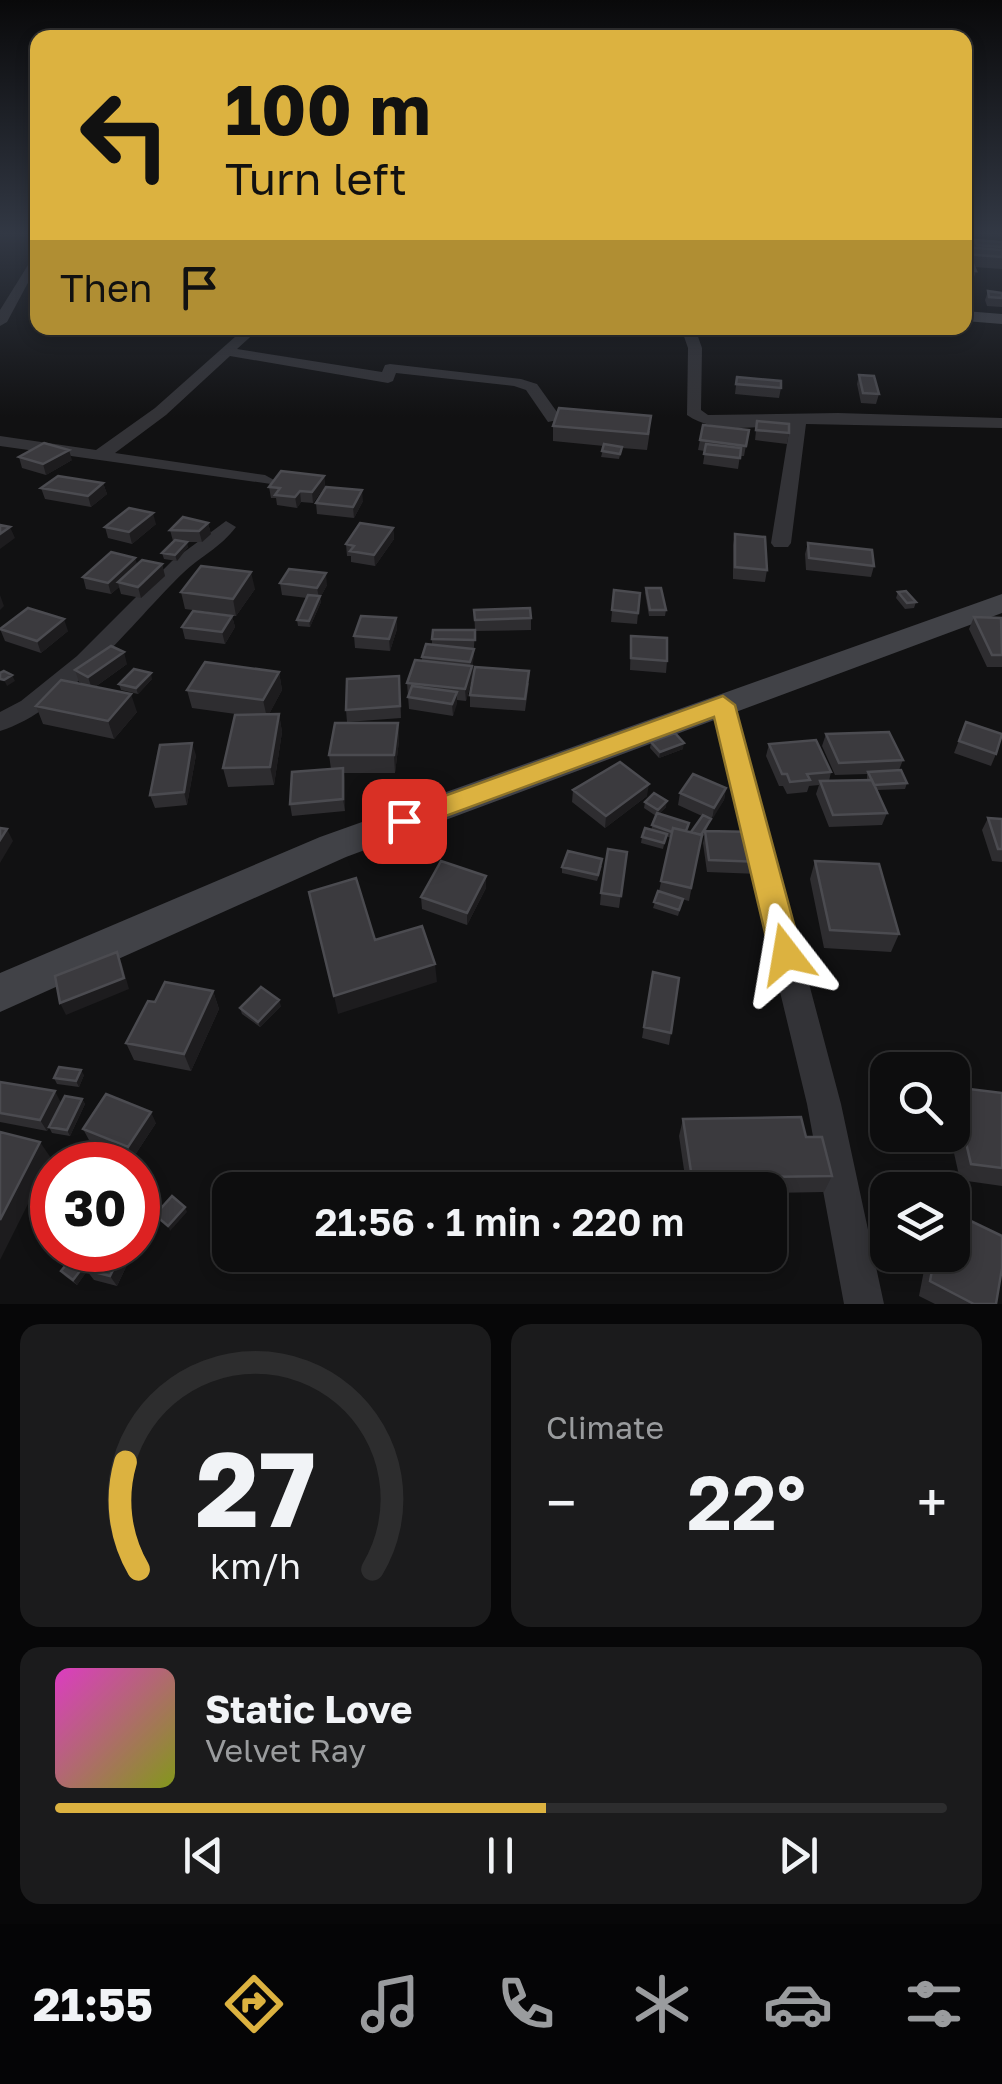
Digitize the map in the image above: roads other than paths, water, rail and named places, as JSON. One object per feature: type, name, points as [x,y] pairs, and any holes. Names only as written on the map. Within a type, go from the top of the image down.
[{"type":"main road","points":[[972,317],[1002,319]]},
{"type":"main road","points":[[0,993],[333,847],[1002,603]]},
{"type":"street","points":[[0,322],[14,296]]},
{"type":"street","points":[[100,455],[175,400],[244,335]]},
{"type":"street","points":[[690,335],[697,388],[693,412],[703,419],[1002,424]]},
{"type":"street","points":[[225,351],[388,378],[390,368],[516,382],[532,387],[538,401],[554,418]]},
{"type":"street","points":[[780,544],[798,418]]},
{"type":"street","points":[[0,440],[265,480]]},
{"type":"street","points":[[0,722],[29,707],[85,662],[179,565],[213,543],[226,527]]},
{"type":"street","points":[[723,705],[824,1104],[864,1304]]}]
